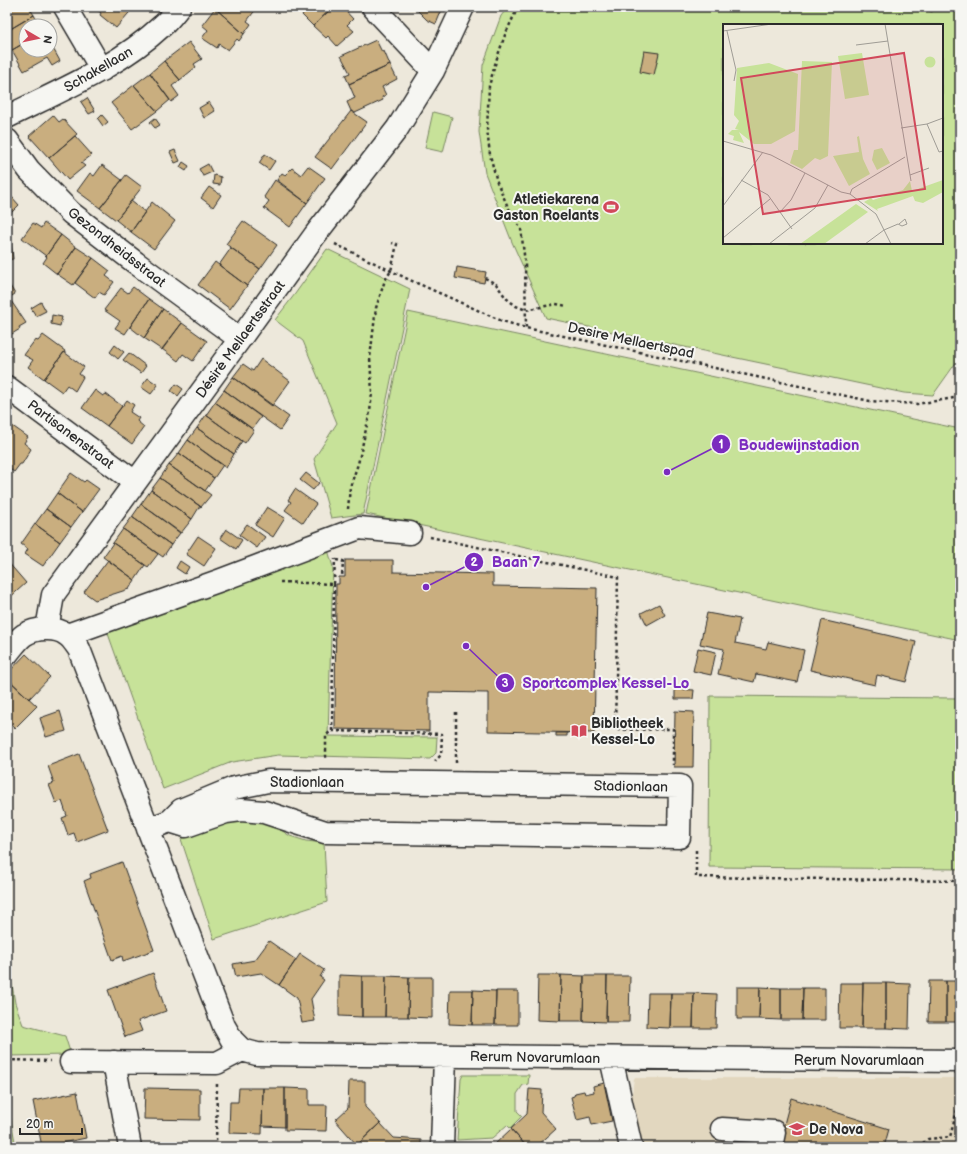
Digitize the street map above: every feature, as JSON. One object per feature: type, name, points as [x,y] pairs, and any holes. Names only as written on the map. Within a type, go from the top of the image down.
[{"type":"street","points":[[65,7],[102,70]]},
{"type":"street","name":"Schakellaan","points":[[7,118],[102,70],[128,54],[163,25],[179,7]]},
{"type":"street","points":[[373,7],[433,71]]},
{"type":"street","name":"Désiré Mellaertsstraat","points":[[57,632],[53,595],[314,235],[397,129],[433,71],[463,7]]},
{"type":"street","name":"Gezondheidsstraat","points":[[7,140],[29,170],[71,213],[136,263],[240,339]]},
{"type":"street","name":"Partisanenstraat","points":[[7,387],[135,482]]},
{"type":"street","points":[[7,654],[24,635],[37,630],[57,632],[221,580],[358,528],[410,533]]},
{"type":"street","points":[[57,632],[79,649],[224,1026],[232,1040],[242,1050],[217,1063],[71,1062]]},
{"type":"street","name":"Stadionlaan","points":[[148,829],[170,821],[181,810],[234,788],[268,781],[680,786],[679,837]]},
{"type":"street","points":[[170,821],[186,826],[226,812],[241,810],[264,812],[325,832],[679,837]]},
{"type":"street","name":"Rerum Novarumlaan","points":[[242,1050],[256,1054],[960,1061]]},
{"type":"street","points":[[442,1147],[445,1056]]},
{"type":"street","points":[[611,1058],[631,1147]]},
{"type":"street","points":[[114,1062],[130,1147]]},
{"type":"street","points":[[722,1128],[774,1132],[771,1147]]},
{"type":"path","points":[[518,7],[505,35],[494,68],[487,107],[487,129],[490,155],[496,182],[521,229],[525,263],[526,328]]},
{"type":"path","points":[[932,7],[932,12]]},
{"type":"path","name":"Desire Mellaertspad","points":[[314,235],[502,321],[526,328],[870,401],[917,404],[960,397]]},
{"type":"path","points":[[349,532],[348,502],[350,487],[358,464],[370,412],[372,392],[370,358],[376,308],[385,280],[391,271],[397,244],[392,243]]},
{"type":"path","points":[[485,278],[496,284],[506,298],[516,306],[526,310],[556,304],[568,306]]},
{"type":"path","points":[[410,533],[618,577],[615,730],[673,729],[673,768],[680,786]]},
{"type":"path","points":[[342,577],[343,561]]},
{"type":"path","points":[[277,582],[334,584],[332,731]]},
{"type":"path","points":[[455,770],[456,712]]},
{"type":"path","points":[[326,762],[326,735],[332,731],[442,734],[441,755],[433,763]]},
{"type":"path","points":[[679,837],[696,841],[696,877],[960,881]]},
{"type":"path","points":[[7,1060],[71,1062]]},
{"type":"path","points":[[216,1147],[217,1063]]},
{"type":"path","points":[[918,1147],[928,1139],[950,1137],[960,1099]]},
{"type":"path","points":[[7,1126],[11,1147]]},
{"type":"shaded area","name":"De Nova","points":[[634,1078],[960,1078],[960,1147],[638,1147],[630,1111]]},
{"type":"green space","name":"Atletiekarena Gaston Roelants","points":[[508,7],[960,7],[960,357],[933,395],[904,393],[546,318],[512,242],[485,173],[479,132],[483,65],[501,16]]},
{"type":"green space","points":[[433,112],[452,117],[443,152],[425,148]]},
{"type":"green space","points":[[327,249],[410,289],[363,514],[331,518],[314,459],[337,423],[303,341],[275,320]]},
{"type":"green space","points":[[408,312],[960,429],[960,640],[366,514]]},
{"type":"green space","points":[[328,550],[333,567],[328,736],[437,737],[436,753],[430,759],[278,755],[232,762],[163,789],[106,628]]},
{"type":"green space","points":[[710,696],[960,698],[960,869],[709,867]]},
{"type":"green space","points":[[254,819],[275,826],[290,836],[306,841],[324,843],[327,902],[214,939],[181,839],[226,822]]},
{"type":"green space","points":[[7,955],[15,1003],[23,1025],[65,1036],[71,1055],[7,1056]]},
{"type":"green space","points":[[463,1075],[529,1075],[528,1084],[523,1085],[517,1094],[517,1111],[522,1116],[510,1128],[507,1125],[492,1138],[457,1140],[461,1079]]},
{"type":"green space","points":[[7,1099],[16,1147],[7,1147]]},
{"type":"building","points":[[7,7],[29,7],[34,15],[29,18],[18,18],[18,24],[7,31]]},
{"type":"building","points":[[94,7],[134,7],[116,28],[100,15],[101,13]]},
{"type":"building","points":[[253,7],[256,9],[247,21],[251,24],[244,34],[215,8]]},
{"type":"building","points":[[300,7],[333,7],[313,26],[302,15],[304,12]]},
{"type":"building","points":[[333,7],[342,7],[353,19],[347,25],[354,31],[337,46],[328,36],[326,38],[313,26]]},
{"type":"building","points":[[414,7],[443,7],[436,24],[427,20]]},
{"type":"building","points":[[215,8],[244,34],[239,41],[237,39],[228,50],[219,44],[217,48],[202,38],[208,30],[202,25]]},
{"type":"building","points":[[34,15],[36,18],[29,18]]},
{"type":"building","points":[[18,24],[18,47],[7,53],[7,31]]},
{"type":"building","points":[[376,40],[382,52],[384,51],[390,65],[349,84],[345,75],[350,73],[341,56]]},
{"type":"building","points":[[189,42],[202,59],[194,64],[196,67],[180,80],[164,61]]},
{"type":"building","points":[[18,47],[18,58],[47,58],[24,71],[12,50]]},
{"type":"building","points":[[644,51],[659,53],[654,75],[640,72]]},
{"type":"building","points":[[58,57],[60,61],[52,66],[47,58]]},
{"type":"building","points":[[164,61],[180,80],[172,86],[179,96],[171,102],[150,73]]},
{"type":"building","points":[[390,65],[397,79],[382,87],[386,95],[382,97],[383,100],[355,113],[351,111],[347,102],[355,98],[349,84]]},
{"type":"building","points":[[150,73],[170,100],[157,111],[134,85]]},
{"type":"building","points":[[134,85],[157,111],[132,129],[111,103]]},
{"type":"building","points":[[87,98],[95,111],[89,114],[81,102]]},
{"type":"building","points":[[209,102],[215,111],[204,118],[199,108]]},
{"type":"building","points":[[351,111],[367,122],[332,169],[315,157]]},
{"type":"building","points":[[53,115],[59,122],[63,119],[77,134],[49,158],[29,136]]},
{"type":"building","points":[[102,115],[108,122],[103,126],[98,119]]},
{"type":"building","points":[[155,118],[160,125],[155,128],[150,122]]},
{"type":"building","points":[[75,136],[92,155],[81,163],[85,166],[68,180],[49,158]]},
{"type":"building","points":[[175,150],[180,161],[175,163],[170,152]]},
{"type":"building","points":[[265,154],[275,161],[269,170],[259,163]]},
{"type":"building","points":[[183,162],[189,166],[186,171],[180,167]]},
{"type":"building","points":[[208,164],[212,172],[203,176],[199,169]]},
{"type":"building","points":[[102,165],[122,180],[100,208],[77,191],[90,173],[94,176]]},
{"type":"building","points":[[308,166],[325,178],[307,203],[277,180],[282,173],[285,175],[292,168],[301,175]]},
{"type":"building","points":[[126,175],[142,187],[116,220],[100,208]]},
{"type":"building","points":[[214,175],[221,177],[220,185],[213,184]]},
{"type":"building","points":[[275,180],[307,203],[290,227],[264,208],[269,201],[264,197]]},
{"type":"building","points":[[209,187],[221,195],[213,207],[201,198]]},
{"type":"building","points":[[12,197],[19,205],[9,215],[7,212],[7,203]]},
{"type":"building","points":[[131,201],[145,212],[131,232],[116,220]]},
{"type":"building","points":[[152,202],[175,221],[154,249],[131,232]]},
{"type":"building","points":[[243,221],[277,245],[260,269],[226,244]]},
{"type":"building","points":[[33,223],[41,228],[44,223],[61,235],[46,256],[22,238]]},
{"type":"building","points":[[61,235],[76,247],[57,274],[43,263],[47,257],[46,256]]},
{"type":"building","points":[[7,243],[11,243],[13,259],[7,260]]},
{"type":"building","points":[[76,247],[93,258],[73,285],[57,274]]},
{"type":"building","points":[[231,248],[260,269],[247,286],[219,265]]},
{"type":"building","points":[[93,258],[110,271],[106,276],[114,282],[104,295],[99,292],[95,298],[75,283]]},
{"type":"building","points":[[215,262],[247,286],[230,309],[198,285]]},
{"type":"building","points":[[457,267],[486,272],[484,283],[455,278]]},
{"type":"building","points":[[7,281],[15,294],[7,299]]},
{"type":"building","points":[[133,287],[149,299],[125,334],[115,328],[120,321],[104,310],[121,288],[128,293]]},
{"type":"building","points":[[9,298],[26,323],[19,327],[20,329],[7,337],[7,299]]},
{"type":"building","points":[[149,299],[163,309],[144,338],[130,327]]},
{"type":"building","points":[[41,302],[46,311],[36,316],[31,308]]},
{"type":"building","points":[[163,309],[182,323],[162,350],[144,338]]},
{"type":"building","points":[[52,315],[62,317],[60,326],[51,324]]},
{"type":"building","points":[[182,323],[207,341],[193,361],[183,354],[178,361],[162,349]]},
{"type":"building","points":[[43,335],[65,351],[44,379],[28,367],[33,360],[24,355],[35,340],[38,341]]},
{"type":"building","points":[[115,345],[124,352],[118,359],[110,352]]},
{"type":"building","points":[[64,352],[84,367],[79,374],[83,377],[75,391],[67,385],[62,392],[44,379]]},
{"type":"building","points":[[129,353],[146,366],[141,373],[123,360]]},
{"type":"building","points":[[261,359],[290,381],[272,406],[233,377],[243,364],[253,371]]},
{"type":"building","points":[[233,377],[289,417],[280,430],[224,390]]},
{"type":"building","points":[[148,378],[158,385],[151,394],[141,387]]},
{"type":"building","points":[[176,384],[183,389],[178,396],[171,391]]},
{"type":"building","points":[[95,390],[103,396],[106,394],[122,406],[107,426],[82,408]]},
{"type":"building","points":[[224,390],[261,417],[252,429],[215,402]]},
{"type":"building","points":[[127,400],[134,405],[130,412],[139,418],[137,421],[144,427],[132,444],[107,426]]},
{"type":"building","points":[[215,402],[254,430],[245,443],[206,415]]},
{"type":"building","points":[[206,415],[242,441],[234,454],[197,428]]},
{"type":"building","points":[[11,425],[28,437],[24,443],[31,449],[22,464],[20,464],[14,472],[7,467],[7,430]]},
{"type":"building","points":[[197,428],[234,454],[226,468],[188,440]]},
{"type":"building","points":[[188,440],[223,465],[214,478],[179,453]]},
{"type":"building","points":[[179,453],[214,478],[205,491],[169,465]]},
{"type":"building","points":[[169,465],[211,495],[201,507],[160,478]]},
{"type":"building","points":[[71,473],[84,482],[86,480],[99,489],[82,512],[57,493]]},
{"type":"building","points":[[306,473],[319,483],[313,490],[300,480]]},
{"type":"building","points":[[160,478],[200,506],[192,519],[151,490]]},
{"type":"building","points":[[295,489],[316,504],[303,523],[285,510],[291,502],[288,500]]},
{"type":"building","points":[[151,490],[192,519],[181,533],[141,504]]},
{"type":"building","points":[[57,493],[82,512],[71,527],[46,509]]},
{"type":"building","points":[[141,504],[180,533],[171,545],[132,517]]},
{"type":"building","points":[[267,507],[285,518],[273,537],[255,525]]},
{"type":"building","points":[[46,509],[71,527],[60,542],[35,524]]},
{"type":"building","points":[[132,517],[171,545],[163,557],[123,529]]},
{"type":"building","points":[[35,524],[60,542],[43,566],[25,554],[28,549],[21,544]]},
{"type":"building","points":[[247,524],[265,537],[257,548],[239,535]]},
{"type":"building","points":[[123,529],[158,554],[148,567],[113,543]]},
{"type":"building","points":[[226,529],[242,540],[236,549],[220,538]]},
{"type":"building","points":[[198,536],[216,548],[204,566],[186,554]]},
{"type":"building","points":[[113,543],[145,565],[135,580],[103,557]]},
{"type":"building","points":[[108,560],[135,580],[129,589],[95,600],[84,592]]},
{"type":"building","points":[[345,560],[393,560],[393,572],[493,574],[493,586],[597,588],[594,733],[488,731],[488,693],[429,692],[429,731],[335,729],[336,584],[339,584],[339,577],[345,577]]},
{"type":"building","points":[[7,561],[26,583],[7,600]]},
{"type":"building","points":[[180,561],[189,567],[185,574],[176,568]]},
{"type":"building","points":[[659,604],[665,615],[647,625],[641,613]]},
{"type":"building","points":[[707,613],[740,619],[735,643],[766,649],[768,642],[804,650],[797,682],[756,674],[754,682],[718,674],[724,649],[700,644]]},
{"type":"building","points":[[822,620],[916,642],[906,682],[877,675],[875,685],[810,670]]},
{"type":"building","points":[[698,648],[716,652],[711,675],[693,671]]},
{"type":"building","points":[[26,654],[50,677],[29,699],[7,678],[7,674]]},
{"type":"building","points":[[7,678],[37,706],[15,728],[7,721]]},
{"type":"building","points":[[675,689],[694,690],[693,699],[675,699]]},
{"type":"building","points":[[60,711],[66,731],[46,737],[40,718]]},
{"type":"building","points":[[675,711],[694,712],[693,767],[674,767]]},
{"type":"building","points":[[556,733],[567,733],[567,736],[556,736]]},
{"type":"building","points":[[79,754],[108,830],[77,842],[74,833],[68,835],[62,818],[67,816],[62,801],[56,803],[49,785],[54,783],[48,766]]},
{"type":"building","points":[[122,862],[154,950],[123,961],[122,956],[112,960],[84,881],[91,878],[90,874]]},
{"type":"building","points":[[269,941],[296,960],[279,985],[261,973],[236,977],[233,964],[255,960]]},
{"type":"building","points":[[300,954],[324,970],[320,977],[324,980],[311,999],[315,1021],[302,1023],[297,998],[279,985]]},
{"type":"building","points":[[153,973],[166,1011],[138,1021],[142,1031],[125,1037],[108,990]]},
{"type":"building","points":[[339,975],[362,976],[362,1017],[339,1016]]},
{"type":"building","points":[[538,975],[561,975],[560,1021],[537,1020]]},
{"type":"building","points":[[561,975],[584,976],[583,1021],[560,1021]]},
{"type":"building","points":[[362,976],[386,976],[385,1017],[362,1017]]},
{"type":"building","points":[[386,976],[409,977],[408,1017],[385,1017]]},
{"type":"building","points":[[584,976],[607,976],[606,1022],[583,1021]]},
{"type":"building","points":[[607,976],[630,976],[629,1022],[606,1022]]},
{"type":"building","points":[[409,977],[432,977],[432,1018],[408,1017]]},
{"type":"building","points":[[929,981],[946,981],[946,1022],[928,1022]]},
{"type":"building","points":[[946,981],[960,981],[960,1022],[946,1022]]},
{"type":"building","points":[[840,983],[863,983],[862,1028],[839,1028]]},
{"type":"building","points":[[863,983],[886,983],[886,1028],[862,1028]]},
{"type":"building","points":[[886,983],[910,984],[909,1029],[886,1028]]},
{"type":"building","points":[[737,987],[760,987],[759,1019],[737,1019]]},
{"type":"building","points":[[760,987],[781,988],[781,1020],[759,1019]]},
{"type":"building","points":[[781,988],[803,988],[802,1020],[781,1020]]},
{"type":"building","points":[[803,988],[825,988],[825,1020],[802,1020]]},
{"type":"building","points":[[450,990],[473,990],[472,1025],[449,1024]]},
{"type":"building","points":[[473,990],[496,991],[495,1025],[472,1025]]},
{"type":"building","points":[[496,991],[518,991],[518,1025],[495,1025]]},
{"type":"building","points":[[648,993],[671,993],[670,1028],[647,1027]]},
{"type":"building","points":[[671,993],[694,993],[693,1028],[670,1028]]},
{"type":"building","points":[[694,993],[717,994],[716,1028],[693,1028]]},
{"type":"building","points":[[349,1081],[365,1081],[365,1107],[380,1123],[357,1145],[335,1120],[348,1108]]},
{"type":"building","points":[[604,1083],[612,1121],[592,1125],[590,1117],[577,1120],[571,1097],[574,1096],[575,1093],[584,1091],[585,1094],[594,1092],[593,1086]]},
{"type":"building","points":[[145,1088],[200,1089],[200,1120],[144,1119]]},
{"type":"building","points":[[239,1088],[263,1088],[262,1134],[229,1133],[230,1102],[238,1102]]},
{"type":"building","points":[[263,1088],[285,1088],[285,1127],[262,1126]]},
{"type":"building","points":[[285,1088],[309,1089],[309,1105],[327,1105],[326,1131],[285,1130]]},
{"type":"building","points":[[529,1089],[542,1090],[541,1112],[556,1129],[536,1147],[527,1147],[511,1129],[527,1114]]},
{"type":"building","points":[[77,1092],[86,1138],[42,1147],[33,1101]]},
{"type":"building","name":"De Nova","points":[[791,1098],[889,1129],[884,1147],[778,1147]]},
{"type":"building","points":[[380,1123],[394,1138],[421,1140],[421,1147],[359,1147],[357,1145]]},
{"type":"building","points":[[511,1129],[527,1147],[469,1147],[469,1144],[494,1145]]},
{"type":"place","name":"Atletiekarena Gaston Roelants","points":[[611,207]]},
{"type":"place","name":"Boudewijnstadion","points":[[667,472]]},
{"type":"place","name":"Baan 7","points":[[426,587]]},
{"type":"place","name":"Sportcomplex Kessel-Lo","points":[[466,646]]},
{"type":"place","name":"Bibliotheek Kessel-Lo","points":[[579,731]]},
{"type":"place","name":"De Nova","points":[[797,1129]]}]
